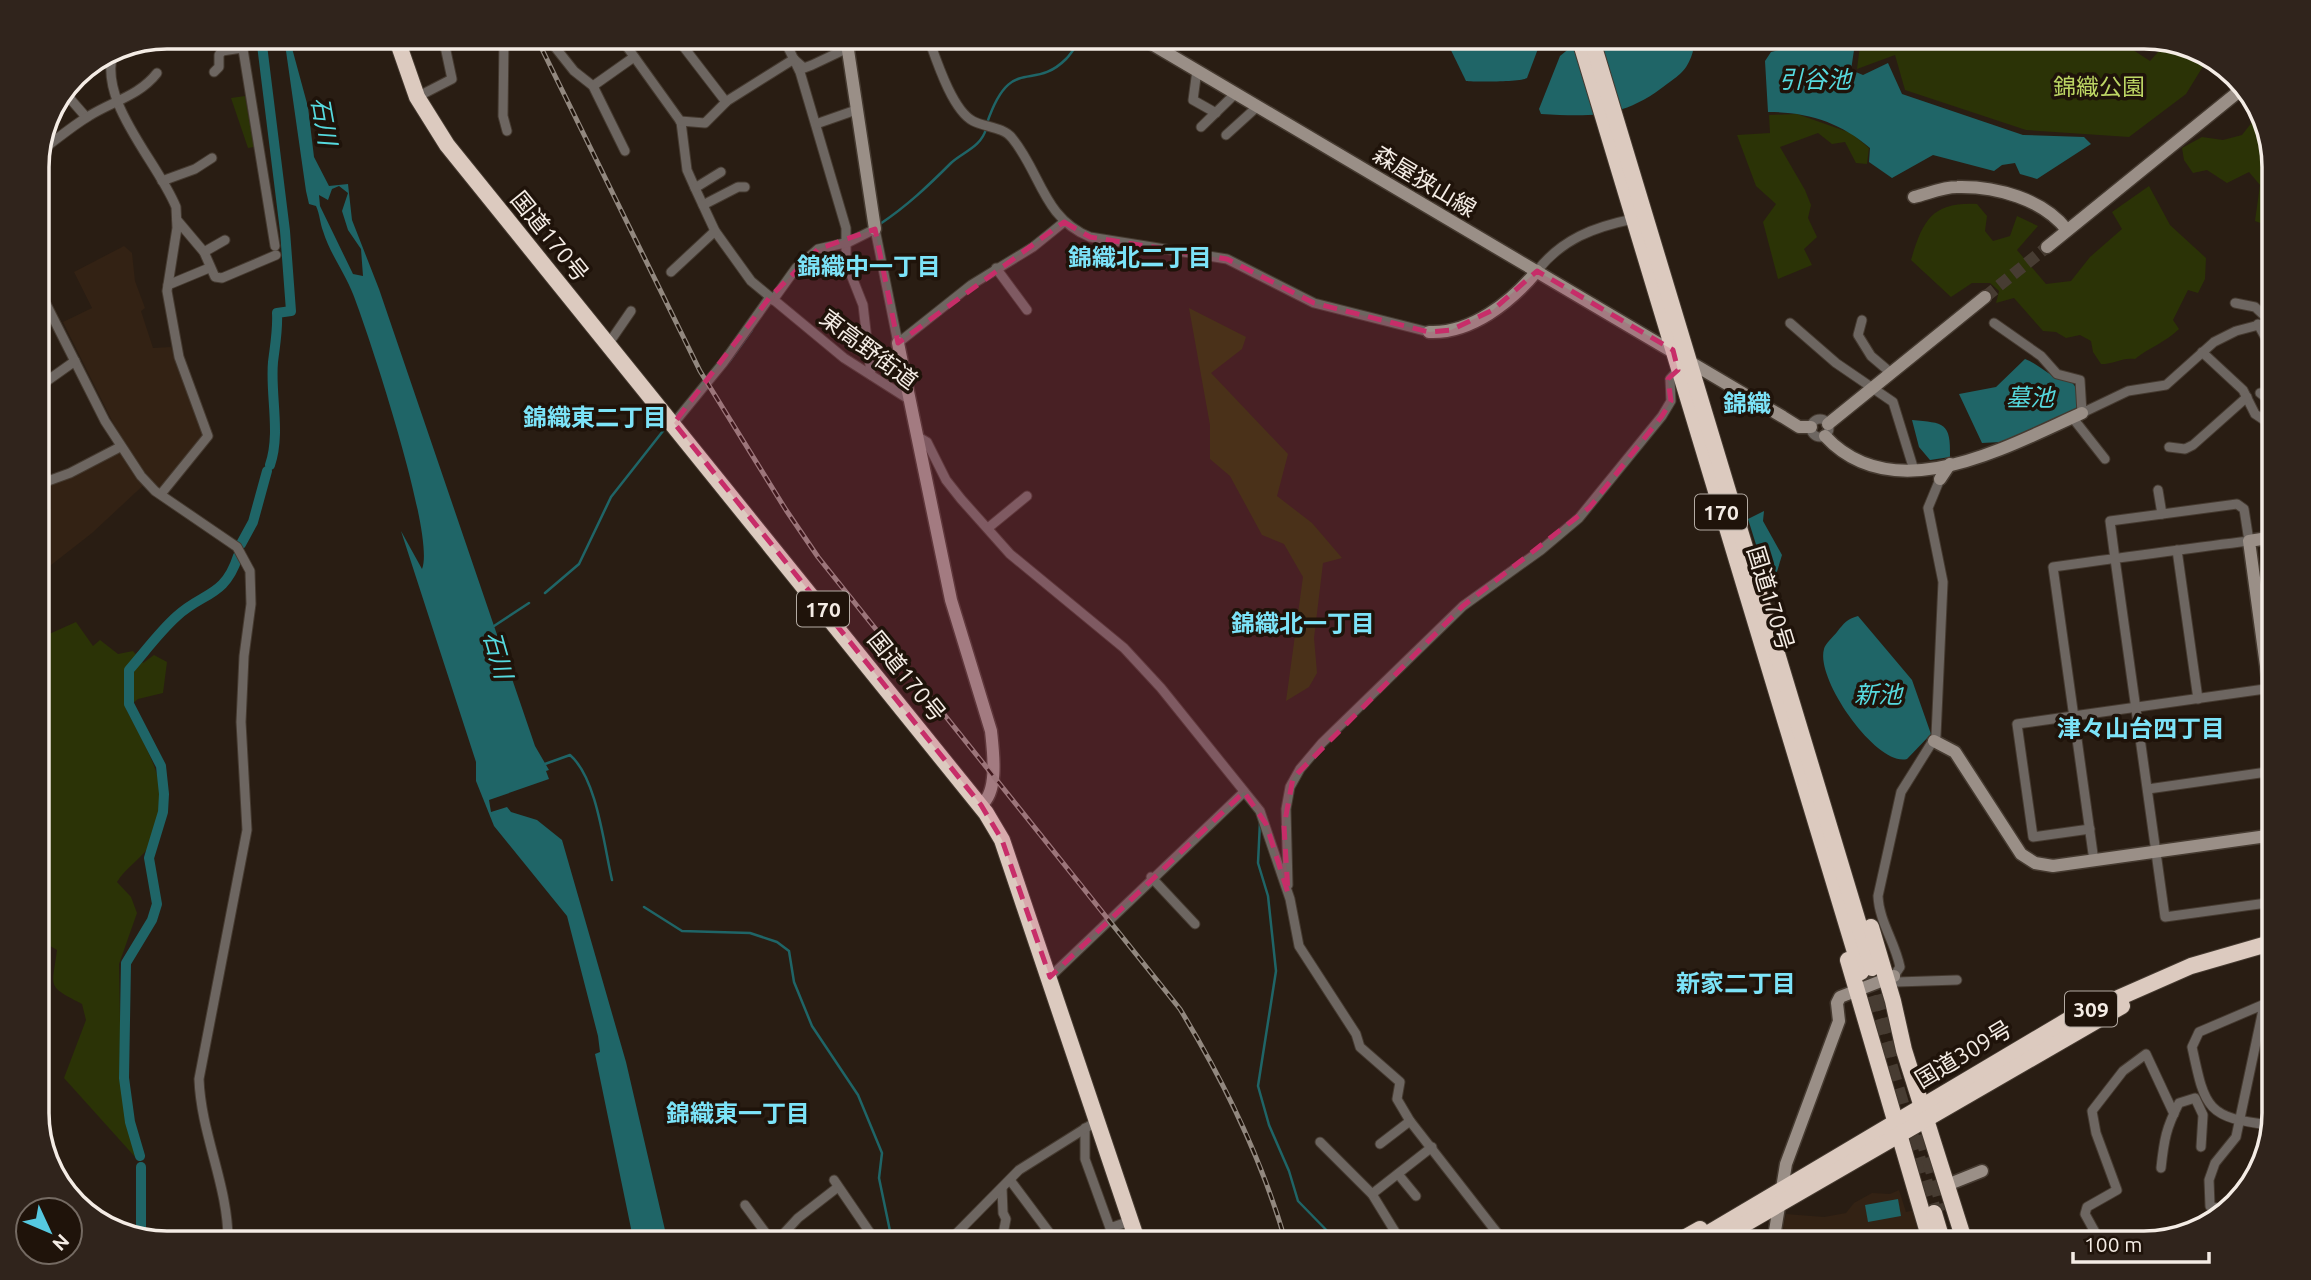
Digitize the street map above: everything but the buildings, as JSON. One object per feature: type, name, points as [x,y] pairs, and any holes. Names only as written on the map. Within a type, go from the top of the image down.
[{"type":"highway","name":"国道170号","points":[[400,49],[417,97],[447,145],[981,805],[1002,840],[1050,977],[1091,1125],[1134,1231]]},
{"type":"highway","name":"国道170号","points":[[1588,49],[1684,365],[1775,647],[1867,970],[1771,674],[1684,365],[1673,350],[1633,219],[1609,119]]},
{"type":"highway","points":[[1775,647],[1809,725],[1891,978],[1924,1112],[1961,1231]]},
{"type":"highway","points":[[1771,674],[1771,700],[1779,732],[1927,1231]]},
{"type":"highway","name":"国道309号","points":[[1924,1112],[2028,1042],[2115,998],[2191,966],[2262,945]]},
{"type":"highway","name":"国道309号","points":[[1734,1231],[1779,1206],[1924,1112],[2078,1028],[2139,998],[2202,973],[2262,956]]},
{"type":"highway","name":"国道309号","points":[[1712,1231],[1782,1188],[1897,1128]]},
{"type":"highway","name":"309","points":[[1750,1231],[1779,1206]]},
{"type":"highway","name":"309","points":[[1696,1231],[1738,1207],[1751,1208]]},
{"type":"highway","points":[[1942,1231],[1940,1212],[1949,1231]]},
{"type":"street","points":[[214,72],[219,67],[219,55],[222,51],[235,49]]},
{"type":"street","points":[[177,220],[204,252],[215,277],[222,278],[275,251],[242,49]]},
{"type":"street","points":[[417,97],[452,79],[446,49]]},
{"type":"street","points":[[504,49],[503,116],[506,131]]},
{"type":"street","points":[[556,49],[567,63],[593,86],[625,151]]},
{"type":"street","name":"東高野街道","points":[[628,49],[680,121],[687,170],[702,205],[715,231],[751,281],[845,358],[910,400],[917,436],[927,442],[946,480],[1028,569],[1124,648],[1161,688],[1244,792],[1266,824],[1288,893]]},
{"type":"street","points":[[685,49],[726,102]]},
{"type":"street","points":[[789,49],[816,124],[846,228],[846,262],[867,322],[871,375]]},
{"type":"street","points":[[794,59],[804,68],[835,49]]},
{"type":"street","points":[[848,49],[875,229],[910,400]]},
{"type":"street","points":[[932,49],[941,75],[965,115],[1012,137],[1046,202],[1064,222],[1090,237],[1227,259],[1314,303],[1429,332],[1451,330],[1493,310],[1517,294],[1559,246],[1572,239],[1633,219]]},
{"type":"street","name":"森屋狭山線","points":[[1160,49],[1673,350]]},
{"type":"street","points":[[593,86],[634,57]]},
{"type":"street","points":[[680,121],[705,123],[726,102],[794,59]]},
{"type":"street","points":[[110,64],[109,71],[116,100],[176,207],[177,220],[168,285],[180,357],[208,436],[161,494]]},
{"type":"street","points":[[1196,70],[1193,100],[1216,113]]},
{"type":"street","points":[[52,143],[86,117],[116,100],[139,93],[157,73]]},
{"type":"street","points":[[1201,127],[1236,93]]},
{"type":"street","points":[[2047,247],[2236,93]]},
{"type":"street","points":[[70,99],[86,117]]},
{"type":"street","points":[[1226,135],[1258,106]]},
{"type":"street","points":[[816,124],[856,110]]},
{"type":"street","points":[[162,181],[195,169],[212,159]]},
{"type":"street","points":[[695,188],[721,172]]},
{"type":"street","points":[[702,205],[738,187],[745,187]]},
{"type":"street","points":[[1914,197],[1956,187],[2012,194],[2055,215],[2067,230]]},
{"type":"street","points":[[898,343],[996,268],[1033,247],[1064,222]]},
{"type":"street","points":[[674,423],[771,299],[811,254],[827,246],[847,243],[875,229]]},
{"type":"street","points":[[671,272],[715,231]]},
{"type":"street","points":[[204,252],[225,240]]},
{"type":"street","points":[[168,285],[209,268]]},
{"type":"street","points":[[996,268],[1027,310]]},
{"type":"street","points":[[1811,427],[1816,437],[1826,430],[1874,387],[1985,297]]},
{"type":"street","points":[[2235,303],[2255,307],[2262,313]]},
{"type":"street","points":[[49,310],[120,447],[141,476],[161,494],[237,547],[245,559],[251,584],[241,722],[247,830],[200,1079],[202,1104],[228,1220],[228,1231]]},
{"type":"street","points":[[608,344],[631,311]]},
{"type":"street","points":[[1861,320],[1858,335],[1871,356],[1891,373]]},
{"type":"street","points":[[1790,323],[1836,363],[1874,387],[1896,407],[1914,470]]},
{"type":"street","points":[[1994,323],[2041,356],[2057,374],[2080,380],[2077,415],[2105,459]]},
{"type":"street","points":[[1493,1231],[1410,1121],[1397,1099],[1400,1082],[1360,1047],[1356,1034],[1299,946],[1288,893],[1284,825],[1293,778],[1322,743],[1458,611],[1541,550],[1590,507],[1662,416],[1671,401],[1670,379],[1684,365],[1799,427],[1811,427],[1818,419],[1835,446],[1878,468],[1914,470],[1989,456],[2128,391],[2166,385],[2214,342],[2262,323]]},
{"type":"street","points":[[2258,324],[2262,331]]},
{"type":"street","points":[[2202,352],[2247,397],[2255,414],[2262,419]]},
{"type":"street","points":[[49,379],[75,361]]},
{"type":"street","points":[[2169,447],[2185,449],[2193,445],[2247,397]]},
{"type":"street","points":[[917,436],[951,600],[991,731],[994,753],[990,794],[981,805]]},
{"type":"street","points":[[49,481],[120,447]]},
{"type":"street","points":[[1775,1231],[1786,1164],[1811,1088],[1839,1020],[1837,1003],[1840,997],[1891,978],[1900,967],[1879,910],[1880,880],[1901,792],[1934,741],[1943,582],[1928,508],[1940,479],[1950,464]]},
{"type":"street","points":[[2158,490],[2162,514]]},
{"type":"street","points":[[988,527],[1027,496]]},
{"type":"street","points":[[2262,624],[2244,509],[2237,504],[2110,521],[2165,917],[2262,904]]},
{"type":"street","points":[[2094,861],[2053,568],[2262,539]]},
{"type":"street","points":[[2177,550],[2198,699]]},
{"type":"street","points":[[2090,830],[2033,837],[2017,724],[2262,689]]},
{"type":"street","points":[[1934,741],[1955,752],[2027,859],[2053,866],[2262,837]]},
{"type":"street","points":[[2148,789],[2262,773]]},
{"type":"street","points":[[1050,977],[1244,792]]},
{"type":"street","points":[[1152,877],[1195,924]]},
{"type":"street","points":[[1891,978],[1897,982],[1957,980]]},
{"type":"street","points":[[2201,1147],[2205,1135],[2192,1047],[2199,1032],[2262,1006]]},
{"type":"street","points":[[2216,1207],[2210,1206],[2209,1180],[2215,1163],[2236,1137],[2262,1014]]},
{"type":"street","points":[[2094,1231],[2085,1214],[2087,1207],[2117,1190],[2096,1133],[2092,1111],[2123,1070],[2146,1054],[2174,1114]]},
{"type":"street","points":[[2161,1168],[2162,1138],[2179,1103],[2195,1098],[2224,1116],[2261,1124]]},
{"type":"street","points":[[1380,1144],[1410,1121]]},
{"type":"street","points":[[959,1231],[1010,1180],[1046,1152],[1091,1125]]},
{"type":"street","points":[[1091,1125],[1085,1159],[1110,1228],[1130,1221]]},
{"type":"street","points":[[1320,1142],[1372,1194],[1395,1231]]},
{"type":"street","points":[[1372,1194],[1432,1147]]},
{"type":"street","points":[[1947,1185],[1982,1171]]},
{"type":"street","points":[[1398,1174],[1416,1196]]},
{"type":"street","points":[[1010,1180],[1048,1231]]},
{"type":"street","points":[[786,1231],[836,1184],[869,1231]]},
{"type":"street","points":[[1002,1188],[1006,1219],[1003,1231]]},
{"type":"street","points":[[745,1205],[765,1231]]},
{"type":"highlighted area","points":[[1064,222],[1090,237],[1227,259],[1314,303],[1429,332],[1451,330],[1493,310],[1537,271],[1673,350],[1678,370],[1668,379],[1671,401],[1662,416],[1590,507],[1463,606],[1293,778],[1284,826],[1288,893],[1266,824],[1244,792],[1050,977],[1002,840],[981,805],[674,423],[770,297],[818,249],[875,229],[898,343]]},
{"type":"shaded area","points":[[124,246],[132,253],[135,281],[145,308],[141,311],[153,348],[171,347],[205,434],[159,488],[150,479],[92,533],[49,567],[49,482],[125,447],[63,322],[92,308],[74,272]]},
{"type":"shaded area","points":[[1899,1190],[1906,1212],[1914,1210],[1920,1231],[1782,1231],[1786,1214],[1824,1217],[1846,1213],[1854,1203],[1872,1193],[1890,1194]]},
{"type":"green space","name":"錦織公園","points":[[1860,49],[2132,49],[2150,61],[2160,50],[2189,58],[2204,65],[2186,94],[2129,137],[2026,130],[1905,90],[1895,55],[1857,69]]},
{"type":"green space","points":[[245,96],[254,147],[248,148],[231,98]]},
{"type":"green space","points":[[1797,114],[1851,133],[1869,148],[1867,164],[1856,163],[1845,142],[1832,144],[1818,133],[1780,147],[1805,190],[1811,205],[1808,218],[1817,237],[1804,249],[1812,265],[1778,279],[1763,222],[1776,204],[1756,186],[1737,135],[1770,133],[1769,115]]},
{"type":"green space","points":[[2252,122],[2262,159],[2262,224],[2255,221],[2260,185],[2249,172],[2227,183],[2207,170],[2193,173],[2184,160],[2182,148],[2202,137],[2223,140],[2242,135]]},
{"type":"green space","points":[[2149,186],[2170,225],[2206,258],[2205,279],[2198,293],[2188,290],[2173,320],[2179,329],[2135,359],[2101,364],[2093,352],[2091,341],[2080,335],[2066,338],[2056,332],[2043,331],[2014,298],[1996,303],[1999,291],[1990,283],[1972,283],[1951,297],[1911,260],[1920,234],[1932,216],[1949,206],[1977,204],[1987,216],[1985,231],[1993,241],[2010,236],[2017,216],[2038,226],[2017,250],[2046,284],[2071,281],[2090,257],[2122,229],[2112,212]]},
{"type":"green space","points":[[1189,308],[1246,337],[1242,349],[1211,373],[1288,454],[1277,496],[1312,523],[1342,558],[1323,563],[1314,638],[1317,673],[1309,687],[1286,701],[1303,577],[1284,544],[1262,535],[1230,476],[1210,459],[1210,425]]},
{"type":"green space","points":[[76,622],[93,646],[100,640],[118,654],[133,651],[143,663],[154,655],[167,662],[163,693],[138,699],[126,709],[157,773],[162,807],[152,842],[117,882],[131,897],[137,913],[119,964],[121,1080],[136,1158],[64,1078],[86,1020],[82,1004],[62,993],[54,984],[57,950],[49,945],[49,634]]},
{"type":"water","name":"石川","points":[[286,49],[292,49],[308,107],[314,157],[329,186],[348,184],[352,220],[379,289],[535,746],[549,770],[546,771],[549,779],[489,800],[491,812],[507,807],[511,812],[537,820],[562,840],[626,1062],[665,1231],[632,1231],[595,1054],[600,1052],[598,1036],[567,916],[494,826],[476,781],[476,762],[401,531],[422,569],[424,550],[419,518],[399,435],[353,294],[333,256],[316,206],[309,204]],"holes":[[[339,186],[348,193],[342,211],[348,230],[361,249],[363,276],[353,274],[320,206],[319,195],[328,200],[332,189]]]},
{"type":"water","points":[[1450,49],[1538,49],[1527,78],[1466,81]]},
{"type":"water","points":[[1569,49],[1693,51],[1680,74],[1651,95],[1622,109],[1592,115],[1541,114],[1539,109],[1560,56]]},
{"type":"water","name":"引谷池","points":[[1784,49],[1854,49],[1851,70],[1863,75],[1888,63],[1902,94],[2023,135],[2084,137],[2091,144],[2037,179],[2020,174],[2015,163],[2002,165],[1994,171],[1933,155],[1892,178],[1869,162],[1870,148],[1847,131],[1810,117],[1768,112],[1765,61],[1771,52]]},
{"type":"water","name":"墓池","points":[[2025,359],[2058,378],[2071,381],[2077,389],[2077,409],[2001,442],[1982,443],[1959,394],[1996,387]]},
{"type":"water","points":[[1912,420],[1943,426],[1949,437],[1950,457],[1930,460],[1919,447]]},
{"type":"water","points":[[1764,511],[1763,521],[1782,555],[1773,585],[1769,586],[1748,519]]},
{"type":"water","name":"新池","points":[[1858,616],[1912,680],[1931,734],[1907,759],[1894,758],[1865,736],[1838,699],[1829,680],[1824,663],[1824,649],[1844,624]]},
{"type":"water","points":[[1898,1199],[1901,1216],[1868,1222],[1865,1205]]},
{"type":"waterway","points":[[262,49],[285,231],[291,311],[277,313],[272,375],[275,440],[270,465]]},
{"type":"waterway","points":[[987,123],[1005,88],[1014,81],[1054,69],[1074,49]]},
{"type":"waterway","points":[[880,224],[976,145],[986,129]]},
{"type":"waterway","points":[[729,362],[752,330]]},
{"type":"waterway","points":[[545,593],[579,564],[611,497],[663,431]]},
{"type":"waterway","points":[[241,544],[253,522],[267,471]]},
{"type":"waterway","points":[[140,1156],[130,1122],[124,1078],[126,963],[152,920],[157,904],[149,858],[163,812],[164,794],[161,766],[129,704],[129,670],[177,616],[220,587],[233,569],[238,556]]},
{"type":"waterway","name":"石川","points":[[494,626],[529,603]]},
{"type":"waterway","points":[[545,764],[570,755],[587,779],[598,813],[612,880]]},
{"type":"waterway","points":[[1260,822],[1258,863],[1268,896],[1276,971],[1258,1086],[1269,1125],[1289,1171],[1298,1201],[1327,1231]]},
{"type":"waterway","points":[[644,907],[682,931],[750,933],[777,942],[789,951],[794,982],[812,1026],[858,1095],[882,1153],[879,1178],[890,1231]]},
{"type":"waterway","points":[[141,1167],[141,1228]]},
{"type":"tunnel","points":[[1985,297],[2047,247]]},
{"type":"tunnel","points":[[1873,971],[1900,1060]]},
{"type":"tunnel","points":[[1862,974],[1934,1213]]},
{"type":"tunnel","points":[[1915,1111],[1945,1210]]},
{"type":"railway","points":[[542,49],[700,371],[786,510],[818,557],[1180,1009],[1241,1122],[1266,1181],[1282,1231]]},
{"type":"district","name":"錦織北二丁目","points":[[1140,257]]},
{"type":"district","name":"錦織中一丁目","points":[[869,266]]},
{"type":"district","name":"錦織","points":[[1747,403]]},
{"type":"district","name":"錦織東二丁目","points":[[595,417]]},
{"type":"district","name":"錦織北一丁目","points":[[1303,623]]},
{"type":"district","name":"津々山台四丁目","points":[[2141,728]]},
{"type":"district","name":"新家二丁目","points":[[1736,983]]},
{"type":"district","name":"錦織東一丁目","points":[[738,1113]]}]
